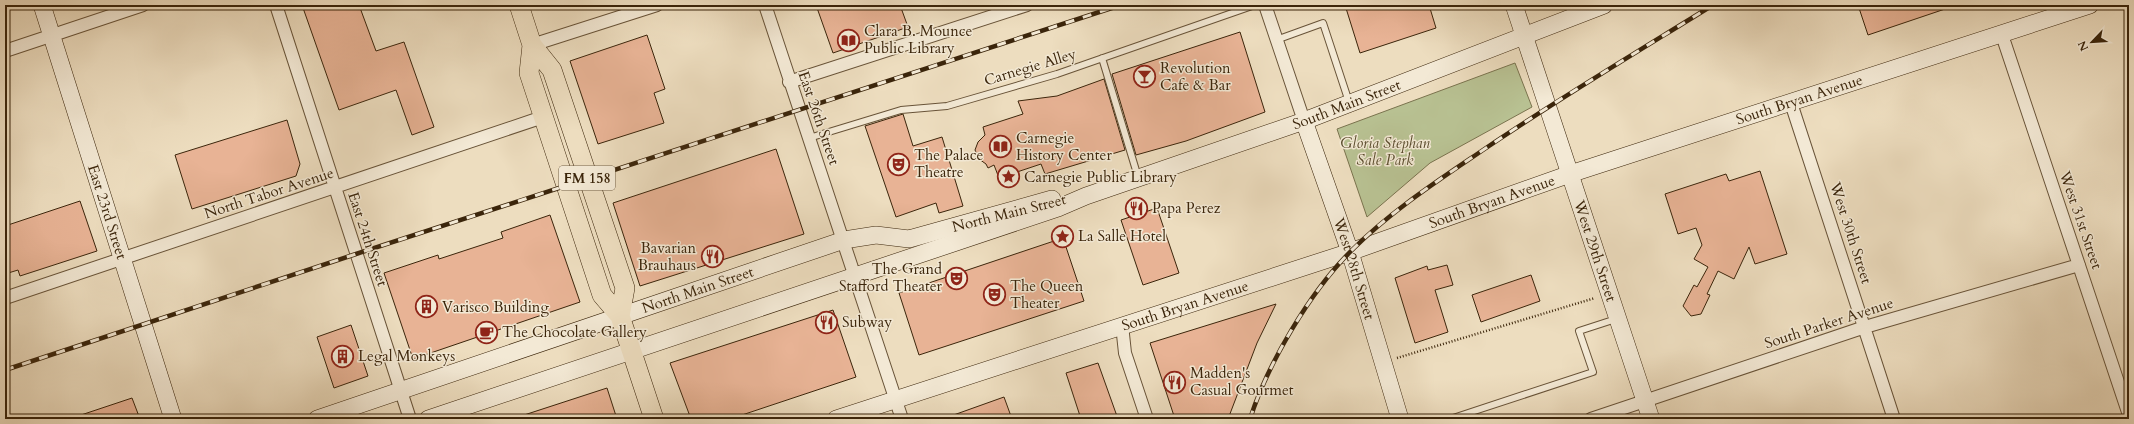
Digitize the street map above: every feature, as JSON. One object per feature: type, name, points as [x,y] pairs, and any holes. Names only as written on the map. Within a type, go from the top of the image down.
[{"type":"main road","name":"FM 158","points":[[519,5],[532,45],[552,70],[626,288],[620,316]]},
{"type":"main road","name":"FM 158","points":[[532,45],[529,73],[543,117],[602,295],[620,316],[654,419]]},
{"type":"street","name":"East 23rd Street","points":[[42,5],[173,419]]},
{"type":"street","points":[[5,51],[143,5]]},
{"type":"street","name":"East 24th Street","points":[[276,5],[410,419]]},
{"type":"street","points":[[532,45],[657,5]]},
{"type":"street","name":"East 26th Street","points":[[765,5],[902,419]]},
{"type":"street","points":[[1265,5],[1304,121]]},
{"type":"street","name":"West 29th Street","points":[[1514,5],[1651,419]]},
{"type":"street","name":"South Main Street","points":[[1086,196],[1304,121],[1604,5]]},
{"type":"street","name":"South Bryan Avenue","points":[[836,419],[1350,252],[1570,174],[2002,35],[2090,5]]},
{"type":"street","points":[[790,82],[1020,6]]},
{"type":"street","name":"West 31st Street","points":[[2002,35],[2129,415]]},
{"type":"street","name":"West 30th Street","points":[[1791,103],[1894,419]]},
{"type":"street","name":"North Tabor Avenue","points":[[5,298],[543,117]]},
{"type":"street","name":"West 28th Street","points":[[1304,121],[1350,252],[1400,419]]},
{"type":"street","name":"North Main Street","points":[[317,419],[844,240],[876,235],[908,239],[1058,197],[1086,196]]},
{"type":"street","name":"North Main Street","points":[[428,419],[1058,208],[1086,196]]},
{"type":"street","name":"South Parker Avenue","points":[[1591,419],[1865,327],[2080,265]]},
{"type":"street","points":[[1122,325],[1125,353],[1147,419]]},
{"type":"lane","name":"Carnegie Alley","points":[[808,138],[901,110],[947,106],[1057,74],[1255,5]]},
{"type":"lane","points":[[1276,40],[1323,23],[1350,103]]},
{"type":"lane","points":[[1102,58],[1138,178]]},
{"type":"lane","points":[[1450,419],[1593,372],[1579,331],[1618,319]]},
{"type":"path","points":[[1382,360],[1398,358],[1609,293]]},
{"type":"green space","name":"Gloria Stephan Sale Park","points":[[1515,63],[1532,107],[1430,163],[1367,217],[1337,129]]},
{"type":"building","points":[[302,5],[359,5],[376,51],[404,42],[434,127],[412,135],[396,90],[339,110]]},
{"type":"building","name":"Clara B. Mounce Public Library","points":[[816,5],[900,5],[908,27],[833,53]]},
{"type":"building","points":[[1345,5],[1429,5],[1436,28],[1360,53]]},
{"type":"building","points":[[1858,5],[1950,5],[1951,7],[1868,35]]},
{"type":"building","points":[[1240,32],[1265,112],[1186,141],[1136,155],[1112,74]]},
{"type":"building","points":[[647,35],[665,89],[654,93],[664,123],[598,144],[570,61]]},
{"type":"building","points":[[1104,79],[1125,150],[1045,174],[1041,164],[999,178],[994,165],[988,168],[986,164],[979,159],[975,150],[978,142],[985,135],[983,127],[1023,114],[1018,101],[1057,96]]},
{"type":"building","name":"The Palace Theatre","points":[[903,114],[913,146],[942,137],[963,206],[939,213],[936,203],[896,217],[865,126]]},
{"type":"building","points":[[287,120],[300,164],[296,176],[192,209],[175,155]]},
{"type":"building","points":[[776,149],[804,234],[640,286],[613,203]]},
{"type":"building","points":[[1760,171],[1787,254],[1755,264],[1749,247],[1734,279],[1718,271],[1707,294],[1710,295],[1701,314],[1691,316],[1683,306],[1694,285],[1697,287],[1708,267],[1694,259],[1702,245],[1696,228],[1678,234],[1665,194],[1726,174],[1729,181]]},
{"type":"building","points":[[80,201],[97,251],[20,276],[18,270],[5,274],[5,226]]},
{"type":"building","points":[[1157,208],[1179,273],[1143,285],[1121,220]]},
{"type":"building","points":[[550,215],[580,302],[413,359],[384,273],[438,255],[439,259],[503,238],[501,232]]},
{"type":"building","points":[[1063,238],[1084,301],[919,355],[899,293]]},
{"type":"building","points":[[1447,265],[1453,285],[1435,290],[1448,332],[1415,343],[1395,278],[1427,266],[1428,270]]},
{"type":"building","points":[[1531,275],[1540,301],[1481,322],[1472,295]]},
{"type":"building","points":[[1276,304],[1257,343],[1228,419],[1175,419],[1150,343]]},
{"type":"building","points":[[833,310],[856,377],[730,419],[691,419],[670,363]]},
{"type":"building","name":"Legal Monkeys","points":[[351,325],[368,376],[334,388],[317,337]]},
{"type":"building","points":[[1098,363],[1118,419],[1081,419],[1066,373]]},
{"type":"building","points":[[607,388],[617,419],[518,419],[518,417]]},
{"type":"building","points":[[1004,397],[1012,419],[948,419],[948,417]]},
{"type":"building","points":[[132,398],[140,419],[75,419],[75,417]]},
{"type":"railway","points":[[5,370],[1121,5]]},
{"type":"railway","points":[[1250,419],[1258,397],[1279,352],[1306,307],[1336,268],[1367,236],[1416,196],[1514,129],[1713,5]]},
{"type":"place","name":"Clara B. Mounce Public Library","points":[[849,40]]},
{"type":"place","name":"Revolution Cafe & Bar","points":[[1144,77]]},
{"type":"place","name":"Carnegie History Center","points":[[1001,147]]},
{"type":"place","name":"The Palace Theatre","points":[[899,164]]},
{"type":"place","name":"Carnegie Public Library","points":[[1008,177]]},
{"type":"place","name":"Papa Perez","points":[[1136,208]]},
{"type":"place","name":"La Salle Hotel","points":[[1063,236]]},
{"type":"place","name":"Bavarian Brauhaus","points":[[712,257]]},
{"type":"place","name":"The Grand Stafford Theater","points":[[957,278]]},
{"type":"place","name":"The Queen Theater","points":[[995,295]]},
{"type":"place","name":"Varisco Building","points":[[426,307]]},
{"type":"place","name":"Subway","points":[[827,322]]},
{"type":"place","name":"The Chocolate Gallery","points":[[487,332]]},
{"type":"place","name":"Legal Monkeys","points":[[343,356]]},
{"type":"place","name":"Madden's Casual Gourmet","points":[[1175,382]]}]
